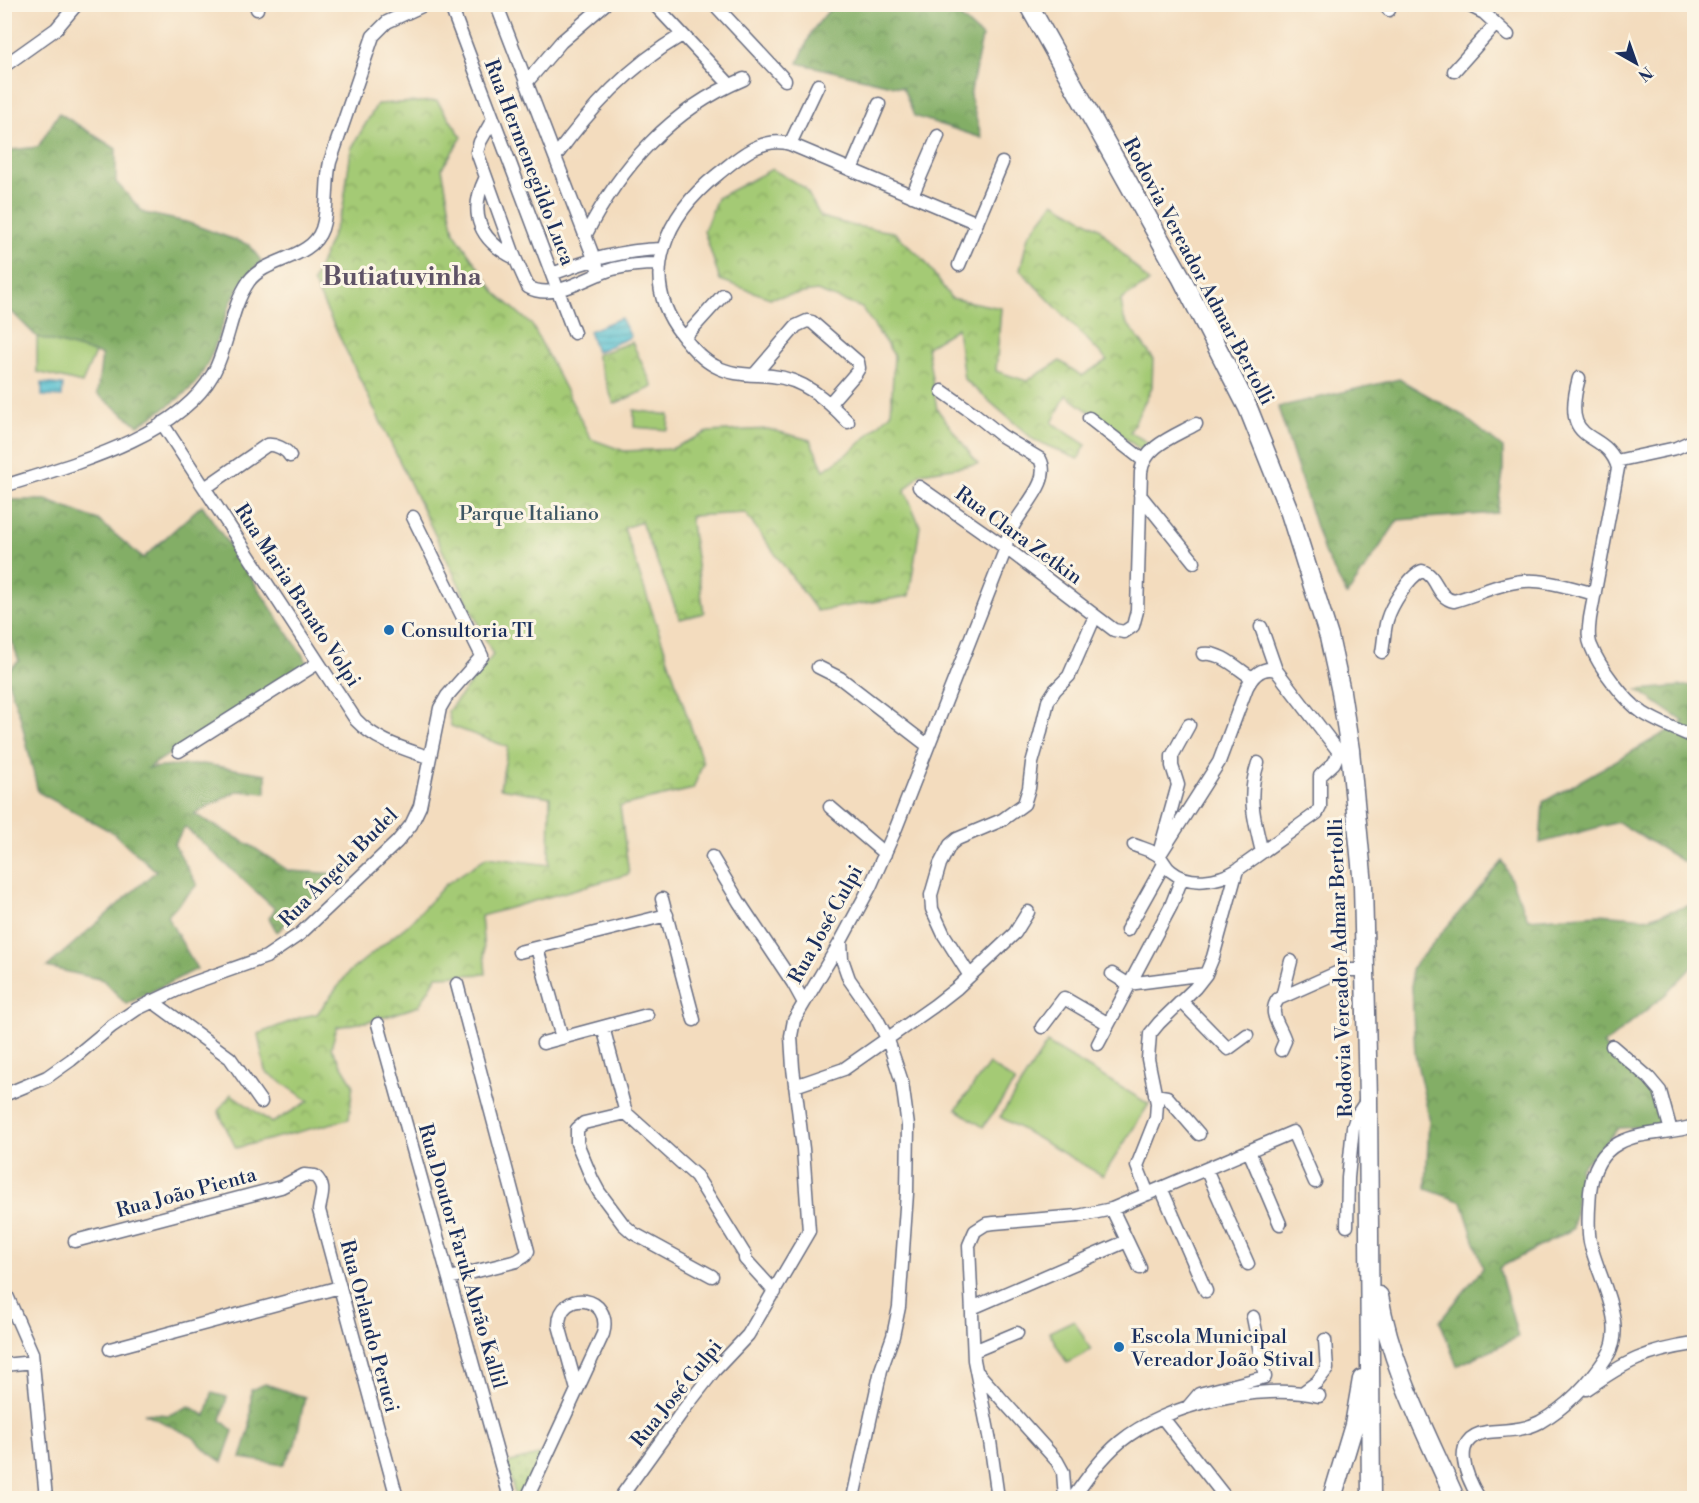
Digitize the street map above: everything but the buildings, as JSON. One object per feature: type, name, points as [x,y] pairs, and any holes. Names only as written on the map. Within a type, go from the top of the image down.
[{"type":"highway","name":"Rodovia Vereador Admar Bertolli","points":[[1028,4],[1176,267],[1248,408],[1290,513],[1326,627],[1341,692],[1344,751],[1363,885],[1368,1099],[1371,1498]]},
{"type":"highway","points":[[1369,1237],[1384,1325],[1392,1351],[1455,1498]]},
{"type":"highway","points":[[1332,1498],[1356,1416],[1370,1315]]},
{"type":"street","points":[[4,66],[56,29],[77,4]]},
{"type":"street","points":[[4,486],[102,454],[162,423],[187,405],[208,382],[220,359],[240,298],[249,282],[264,269],[311,245],[320,234],[324,220],[330,162],[373,36],[387,22],[426,4]]},
{"type":"street","name":"Rua Hermenegildo Luca","points":[[450,4],[574,333]]},
{"type":"street","points":[[526,83],[561,42],[605,4]]},
{"type":"street","points":[[654,4],[730,85]]},
{"type":"street","points":[[714,4],[785,80]]},
{"type":"street","points":[[1466,4],[1484,13],[1508,34]]},
{"type":"street","points":[[501,8],[526,83],[600,274]]},
{"type":"street","points":[[490,21],[501,8]]},
{"type":"street","points":[[1454,71],[1496,24]]},
{"type":"street","points":[[555,157],[585,118],[617,83],[647,57],[682,34]]},
{"type":"street","points":[[585,236],[614,186],[641,152],[689,109],[730,85],[744,80]]},
{"type":"street","points":[[790,144],[818,85]]},
{"type":"street","points":[[851,170],[879,104]]},
{"type":"street","points":[[493,119],[478,146],[479,159],[528,287],[541,292],[558,290],[629,265],[659,264]]},
{"type":"street","points":[[912,196],[938,136]]},
{"type":"street","points":[[848,422],[814,392],[792,380],[781,377],[734,374],[702,358],[684,338],[666,308],[659,264],[662,249],[679,215],[714,176],[747,152],[775,141],[790,144],[977,223]]},
{"type":"street","points":[[959,265],[1002,163]]},
{"type":"street","points":[[485,179],[477,200],[479,221],[489,241],[504,253],[515,258]]},
{"type":"street","points":[[552,274],[594,258],[627,251],[662,249]]},
{"type":"street","points":[[684,338],[723,295]]},
{"type":"street","points":[[754,375],[796,326],[807,321],[812,322],[858,362],[859,368],[856,373],[830,404]]},
{"type":"street","points":[[1579,378],[1573,405],[1578,426],[1589,438],[1609,452],[1616,461],[1617,475],[1594,594],[1589,637],[1598,660],[1627,698],[1642,712],[1695,737]]},
{"type":"street","name":"Rua José Culpi","points":[[620,1498],[714,1371],[743,1342],[807,1238],[810,1223],[791,1036],[794,1020],[841,941],[885,854],[1006,548],[1006,539],[1041,482],[1044,465],[1035,454],[1002,436],[942,391]]},
{"type":"street","points":[[1089,418],[1143,460]]},
{"type":"street","name":"Rua Maria Benato Volpi","points":[[162,423],[349,710],[365,729],[381,740],[428,758]]},
{"type":"street","points":[[1194,562],[1140,495],[1143,460],[1155,447],[1196,424]]},
{"type":"street","points":[[1616,461],[1666,451],[1695,440]]},
{"type":"street","points":[[205,488],[267,445],[273,444],[290,456]]},
{"type":"street","name":"Rua Clara Zetkin","points":[[919,487],[1006,548],[1114,630],[1120,632],[1128,630],[1136,619],[1140,495]]},
{"type":"street","name":"Rua Ângela Budel","points":[[6,1094],[47,1077],[123,1017],[152,1001],[190,984],[266,957],[300,934],[411,825],[420,806],[428,758],[443,701],[482,656],[413,517]]},
{"type":"street","points":[[1382,652],[1389,614],[1409,581],[1422,571],[1430,575],[1443,597],[1454,601],[1524,581],[1546,582],[1594,594]]},
{"type":"street","points":[[970,976],[944,935],[932,909],[931,895],[940,864],[950,845],[957,839],[1002,820],[1024,804],[1048,701],[1069,676],[1095,616]]},
{"type":"street","points":[[1134,845],[1161,860],[1171,872],[1182,878],[1205,880],[1225,876],[1237,870],[1317,813],[1320,807],[1320,776],[1344,751],[1276,670],[1261,627]]},
{"type":"street","points":[[1203,654],[1218,657],[1252,678]]},
{"type":"street","points":[[179,751],[318,663]]},
{"type":"street","points":[[818,667],[840,678],[927,745]]},
{"type":"street","points":[[1127,930],[1161,860],[1219,762],[1252,678],[1267,669],[1276,670]]},
{"type":"street","points":[[1161,860],[1168,815],[1179,785],[1172,766],[1172,756],[1189,725]]},
{"type":"street","points":[[1258,763],[1252,782],[1251,800],[1262,852]]},
{"type":"street","points":[[830,807],[885,854]]},
{"type":"street","points":[[712,856],[739,902],[794,983],[804,1003]]},
{"type":"street","points":[[1148,1194],[1137,1166],[1156,1118],[1149,1059],[1150,1034],[1206,974],[1214,957],[1237,870]]},
{"type":"street","points":[[1098,1044],[1107,1023],[1171,906],[1182,878]]},
{"type":"street","points":[[662,899],[694,1020]]},
{"type":"street","points":[[795,1086],[844,1069],[946,997],[1015,933],[1028,912]]},
{"type":"street","points":[[519,952],[666,915]]},
{"type":"street","points":[[841,941],[842,959],[849,980],[877,1019],[888,1040],[902,1082],[906,1106],[907,1193],[899,1307],[893,1336],[881,1370],[853,1498]]},
{"type":"street","points":[[537,948],[562,1038]]},
{"type":"street","points":[[1282,997],[1291,961]]},
{"type":"street","points":[[1281,1050],[1284,1046],[1284,1037],[1274,1016],[1274,1005],[1282,997],[1343,970],[1365,970]]},
{"type":"street","points":[[1112,974],[1128,984],[1206,974]]},
{"type":"street","points":[[449,1278],[517,1261],[525,1256],[528,1246],[457,984]]},
{"type":"street","points":[[1042,1027],[1064,998],[1107,1023]]},
{"type":"street","points":[[152,1001],[230,1058],[261,1102]]},
{"type":"street","points":[[1181,1001],[1228,1049],[1246,1035]]},
{"type":"street","points":[[543,1043],[647,1015]]},
{"type":"street","name":"Rua Doutor Faruk Abrão Kallil","points":[[378,1024],[510,1498]]},
{"type":"street","points":[[603,1027],[626,1113],[696,1176],[745,1255],[745,1259],[776,1290]]},
{"type":"street","points":[[1612,1046],[1649,1078],[1660,1091],[1666,1106],[1671,1131]]},
{"type":"street","points":[[1155,1095],[1167,1097],[1199,1134]]},
{"type":"street","points":[[1347,1226],[1348,1178],[1353,1127],[1357,1115],[1368,1099]]},
{"type":"street","points":[[626,1113],[584,1123],[577,1129],[577,1143],[592,1179],[605,1201],[628,1229],[712,1276]]},
{"type":"street","points":[[1571,1400],[1605,1359],[1616,1336],[1615,1321],[1593,1255],[1589,1234],[1588,1214],[1593,1171],[1603,1155],[1618,1143],[1695,1126]]},
{"type":"street","points":[[998,1498],[974,1351],[969,1245],[975,1231],[986,1224],[1078,1216],[1113,1209],[1293,1132],[1315,1182]]},
{"type":"street","points":[[1249,1151],[1280,1224]]},
{"type":"street","points":[[1206,1169],[1248,1264]]},
{"type":"street","name":"Rua João Pienta","points":[[75,1241],[281,1187],[304,1175]]},
{"type":"street","name":"Rua Orlando Peruci","points":[[304,1175],[315,1176],[323,1186],[324,1192],[319,1210],[397,1498]]},
{"type":"street","points":[[1161,1188],[1206,1291]]},
{"type":"street","points":[[1113,1209],[1140,1268]]},
{"type":"street","points":[[972,1308],[1128,1241]]},
{"type":"street","points":[[110,1349],[340,1287]]},
{"type":"street","points":[[4,1289],[29,1344],[33,1362],[46,1498]]},
{"type":"street","points":[[527,1498],[603,1334],[605,1321],[599,1308],[586,1301],[574,1301],[560,1312],[559,1325],[577,1390]]},
{"type":"street","points":[[1188,1407],[1199,1394],[1265,1377],[1253,1317]]},
{"type":"street","points":[[974,1351],[1017,1333]]},
{"type":"street","points":[[1302,1393],[1317,1382],[1327,1369],[1325,1340]]},
{"type":"street","points":[[1479,1498],[1464,1468],[1463,1457],[1469,1442],[1485,1433],[1532,1426],[1612,1371],[1635,1358],[1656,1350],[1695,1344]]},
{"type":"street","points":[[4,1365],[33,1362]]},
{"type":"street","points":[[976,1371],[1057,1461],[1063,1472],[1065,1498]]},
{"type":"street","points":[[1073,1498],[1098,1464],[1114,1447],[1133,1432],[1162,1417],[1188,1407],[1263,1391],[1319,1396]]},
{"type":"street","points":[[1162,1417],[1226,1498]]},
{"type":"green space","points":[[834,4],[947,5],[982,37],[970,96],[982,138],[914,116],[903,88],[798,63],[812,31]]},
{"type":"green space","name":"Parque Italiano","points":[[437,101],[462,137],[442,168],[454,232],[496,293],[532,325],[591,439],[624,451],[671,449],[708,432],[768,429],[810,440],[824,470],[855,448],[891,413],[894,355],[862,308],[817,291],[770,298],[720,280],[704,231],[717,198],[772,169],[805,188],[821,217],[854,226],[894,232],[924,260],[951,298],[1001,308],[996,371],[1027,381],[1060,361],[1082,376],[1107,360],[1020,270],[1028,236],[1054,202],[1099,228],[1149,282],[1121,300],[1124,319],[1153,358],[1152,387],[1130,432],[1147,442],[1144,452],[1066,395],[1052,423],[1086,445],[1078,459],[1034,440],[964,379],[957,328],[927,347],[937,409],[978,464],[921,473],[905,490],[920,526],[909,596],[817,611],[745,513],[690,516],[704,613],[680,619],[641,522],[624,528],[703,763],[693,789],[620,806],[629,874],[481,916],[486,974],[437,976],[419,1006],[376,1020],[337,1027],[331,1048],[353,1084],[349,1119],[236,1148],[218,1111],[231,1094],[272,1123],[309,1101],[265,1071],[258,1034],[302,1017],[317,1014],[349,972],[409,924],[445,885],[487,857],[549,865],[550,797],[500,788],[508,747],[451,726],[448,711],[493,655],[313,282],[343,208],[351,149],[377,104]]},
{"type":"green space","points":[[59,113],[116,149],[116,182],[144,213],[186,222],[249,245],[262,262],[249,273],[232,300],[214,348],[199,378],[179,398],[138,425],[97,394],[102,355],[37,337],[12,312],[5,311],[4,151],[38,147]]},
{"type":"green space","points":[[37,337],[95,353],[82,383],[37,372]]},
{"type":"green space","points":[[632,342],[653,387],[614,404],[596,355]]},
{"type":"green space","points":[[1399,379],[1462,415],[1503,448],[1503,473],[1497,513],[1398,520],[1347,595],[1324,552],[1278,407]]},
{"type":"green space","points":[[634,410],[669,415],[668,430],[634,427]]},
{"type":"green space","points":[[5,500],[46,500],[98,520],[143,558],[202,505],[308,663],[148,768],[203,764],[266,774],[266,793],[237,791],[194,814],[253,847],[289,871],[340,874],[277,932],[269,918],[275,909],[185,827],[174,844],[197,885],[167,916],[197,969],[126,1004],[103,980],[47,967],[156,871],[112,832],[38,792],[20,716],[5,673],[19,661],[5,621]]},
{"type":"green space","points":[[1694,685],[1694,863],[1682,861],[1618,822],[1540,843],[1543,802],[1684,722],[1638,690]]},
{"type":"green space","points":[[1503,861],[1528,919],[1599,914],[1648,918],[1694,904],[1694,965],[1666,994],[1603,1045],[1652,1091],[1662,1126],[1619,1128],[1580,1168],[1573,1229],[1499,1268],[1518,1337],[1457,1366],[1440,1321],[1483,1268],[1462,1202],[1426,1189],[1429,1117],[1415,1055],[1411,969]]},
{"type":"green space","points":[[1047,1043],[1149,1104],[1103,1176],[1000,1117]]},
{"type":"green space","points":[[989,1064],[1015,1082],[983,1127],[956,1109]]},
{"type":"green space","points":[[1074,1320],[1091,1350],[1067,1363],[1049,1332]]},
{"type":"green space","points":[[265,1384],[305,1397],[295,1445],[283,1465],[241,1458],[250,1427],[251,1390]]},
{"type":"green space","points":[[212,1393],[227,1397],[221,1420],[233,1431],[222,1462],[193,1437],[144,1413],[169,1415],[189,1406],[206,1416]]},
{"type":"green space","points":[[546,1453],[526,1498],[516,1498],[506,1463]]},
{"type":"water","points":[[621,318],[631,337],[596,352],[589,331]]},
{"type":"water","points":[[42,383],[63,385],[62,397],[42,396]]},
{"type":"place","name":"Consultoria TI","points":[[389,630]]},
{"type":"place","name":"Escola Municipal Vereador João Stival","points":[[1119,1347]]},
{"type":"district","name":"Butiatuvinha","points":[[402,276]]}]
